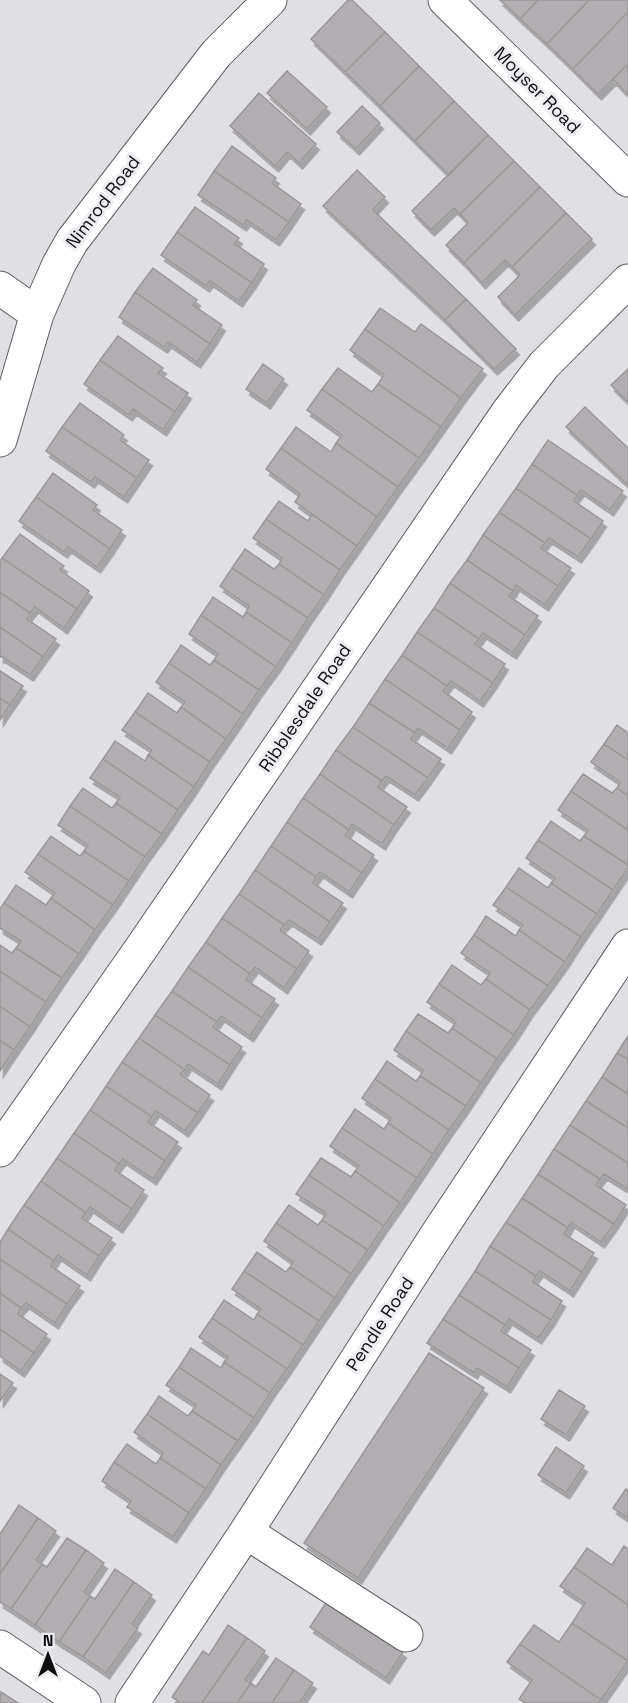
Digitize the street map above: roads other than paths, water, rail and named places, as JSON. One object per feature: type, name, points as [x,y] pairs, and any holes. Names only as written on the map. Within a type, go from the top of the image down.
[{"type":"street","name":"Nimrod Road","points":[[0,440],[37,314],[55,271],[72,241],[216,54],[270,0]]},
{"type":"street","name":"Moyser Road","points":[[446,0],[628,180]]},
{"type":"street","name":"Ribblesdale Road","points":[[0,1150],[525,389],[544,365],[628,281]]},
{"type":"street","points":[[0,288],[37,314]]},
{"type":"street","name":"Pendle Road","points":[[132,1703],[628,946]]},
{"type":"street","points":[[246,1532],[406,1635]]},
{"type":"street","points":[[0,1647],[84,1703]]}]
